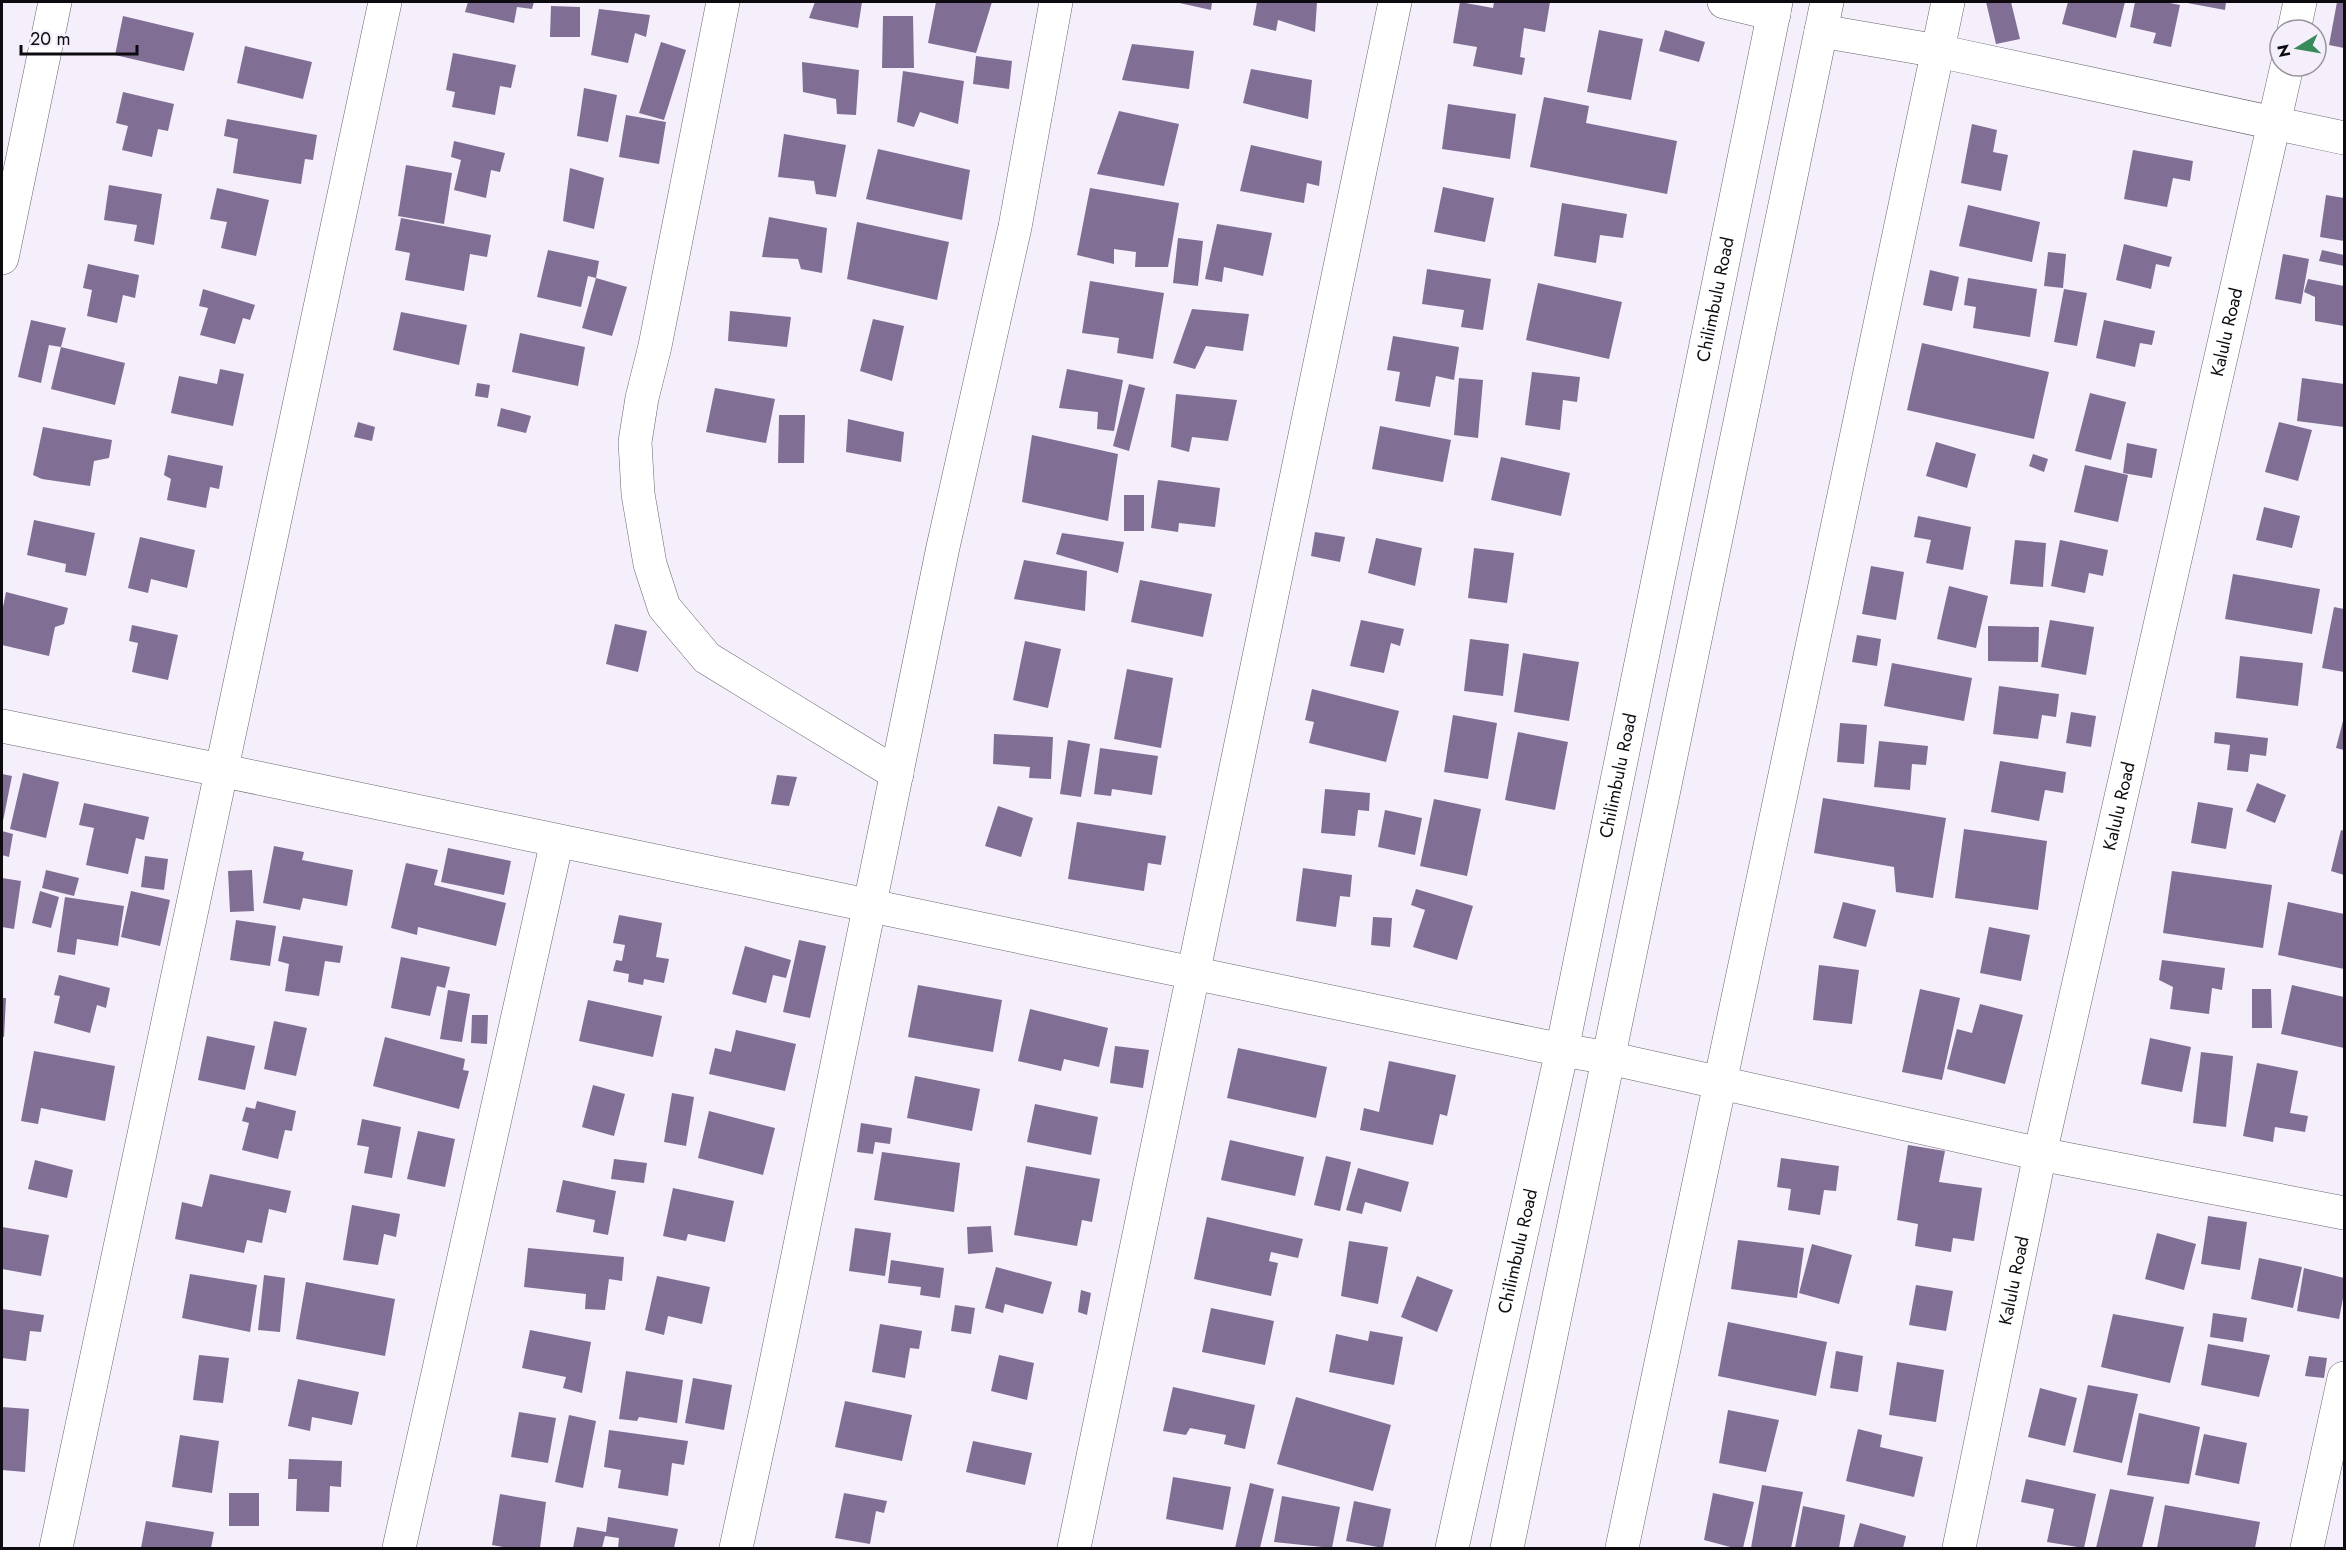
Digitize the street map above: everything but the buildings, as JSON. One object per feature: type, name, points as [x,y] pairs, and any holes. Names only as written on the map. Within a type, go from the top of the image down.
[{"type":"street","points":[[2,258],[55,2]]},
{"type":"street","points":[[56,1548],[385,2]]},
{"type":"street","points":[[723,2],[635,442],[638,494],[650,564],[664,607],[706,658],[897,774]]},
{"type":"street","points":[[736,1548],[944,547],[1015,227],[1056,2]]},
{"type":"street","points":[[1074,1548],[1395,2]]},
{"type":"street","points":[[1724,2],[1775,8]]},
{"type":"street","points":[[1622,1548],[1948,2]]},
{"type":"street","points":[[2297,18],[2300,2]]},
{"type":"street","name":"Chilimbulu Road","points":[[1452,1548],[1562,1050],[1775,8]]},
{"type":"street","points":[[1507,1548],[1824,16],[1938,51],[2344,138]]},
{"type":"street","name":"Kalulu Road","points":[[1959,1548],[2040,1154],[2285,78]]},
{"type":"street","points":[[2,726],[1192,974],[1609,1058],[2040,1154],[2344,1213]]},
{"type":"street","points":[[399,1548],[557,842]]},
{"type":"street","points":[[2307,1548],[2344,1378]]}]
